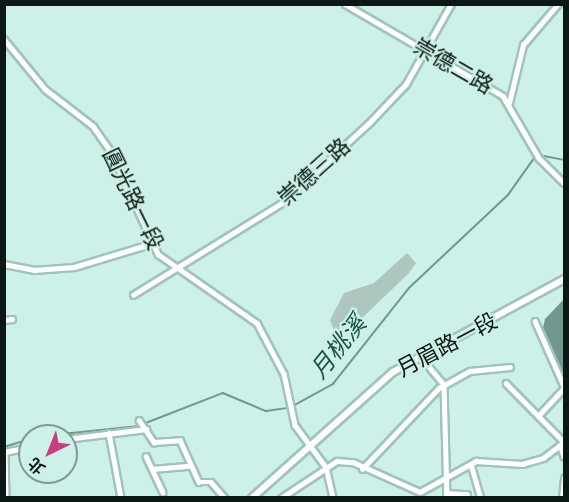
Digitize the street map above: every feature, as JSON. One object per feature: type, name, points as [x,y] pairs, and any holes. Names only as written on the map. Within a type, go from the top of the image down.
[{"type":"street","name":"崇德二路","points":[[345,4],[428,52],[509,103],[539,158],[564,183]]},
{"type":"street","name":"崇德三路","points":[[133,295],[282,202],[397,97],[428,52],[451,4]]},
{"type":"street","points":[[509,103],[523,45],[558,4]]},
{"type":"street","name":"圓光路一段","points":[[4,39],[45,88],[93,126],[111,150],[150,244],[177,269],[257,323],[284,374],[290,407],[310,445],[326,467]]},
{"type":"street","points":[[4,264],[34,270],[74,267],[150,244]]},
{"type":"street","name":"月眉路一段","points":[[252,498],[393,372],[564,279]]},
{"type":"street","points":[[4,320],[12,319]]},
{"type":"street","points":[[535,321],[564,387],[538,416]]},
{"type":"street","points":[[420,356],[444,385],[447,495],[467,494]]},
{"type":"street","points":[[362,469],[393,431],[444,385],[483,367],[510,368]]},
{"type":"street","points":[[506,383],[563,443],[564,456]]},
{"type":"street","points":[[139,420],[154,442],[180,440],[189,466],[199,482],[211,482],[225,498]]},
{"type":"street","points":[[78,437],[145,427]]},
{"type":"street","points":[[109,433],[121,498]]},
{"type":"street","points":[[281,498],[337,461],[415,492],[471,464],[522,464],[563,443]]},
{"type":"street","points":[[5,452],[6,498]]},
{"type":"street","points":[[146,456],[163,492]]},
{"type":"street","points":[[471,464],[481,498]]},
{"type":"street","points":[[152,469],[189,466]]},
{"type":"street","points":[[326,467],[333,498]]},
{"type":"street","points":[[562,498],[564,478]]},
{"type":"shaded area","points":[[407,253],[416,263],[408,274],[338,341],[330,320],[344,293],[374,283]]},
{"type":"shaded area","points":[[564,299],[564,375],[542,332],[545,319]]},
{"type":"waterway","name":"月桃溪","points":[[539,155],[564,160]]},
{"type":"waterway","name":"月桃溪","points":[[293,406],[333,384],[409,288],[508,195],[535,157]]},
{"type":"waterway","name":"月桃溪","points":[[78,432],[138,426],[223,393],[266,411],[288,408]]},
{"type":"waterway","name":"月桃溪","points":[[4,447],[18,443]]}]
